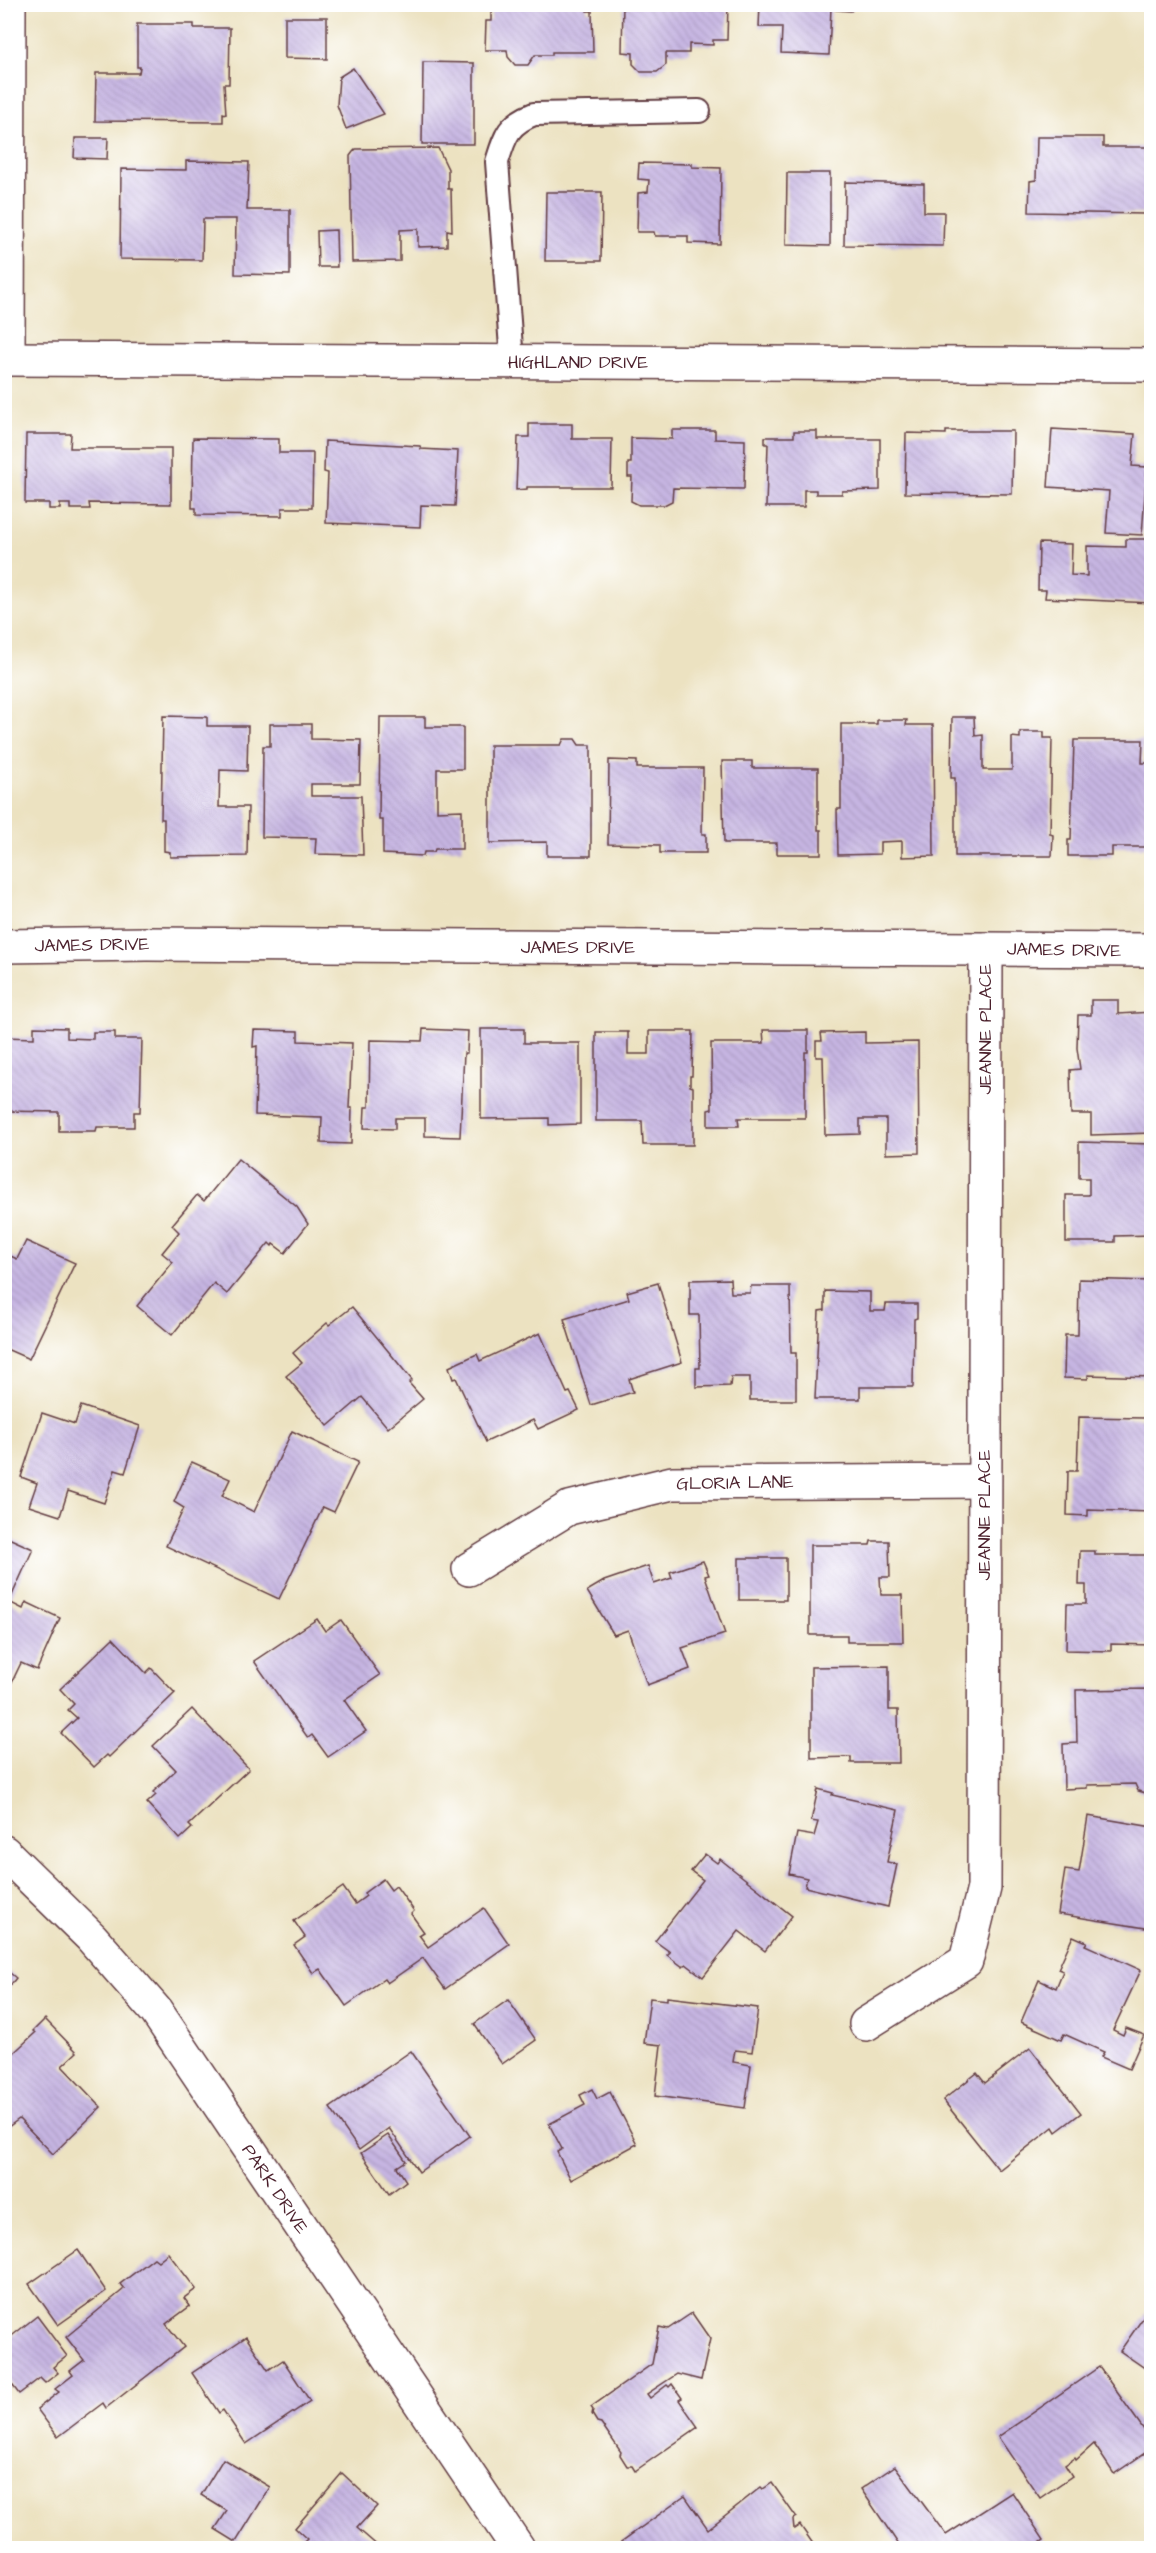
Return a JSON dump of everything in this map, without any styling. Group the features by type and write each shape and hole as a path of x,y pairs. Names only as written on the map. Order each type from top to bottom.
{"street":[{"path":"6,359 9,4"},
{"name":"HIGHLAND DRIVE","path":"6,359 1152,365"},
{"name":"JAMES DRIVE","path":"4,946 157,944 1152,950"},
{"name":"JEANNE PLACE","path":"866,2024 966,1960 984,1888 986,949"},
{"name":"GLORIA LANE","path":"469,1569 569,1508 672,1483 984,1481"},
{"name":"PARK DRIVE","path":"4,1852 91,1937 156,2011 518,2548"}],"lane":[{"path":"512,362 497,162 504,136 519,120 534,114 699,111"}],"building":[{"path":"491,4 587,4 587,11 592,11 593,52 552,52 552,55 535,55 528,65 515,65 508,57 507,50 485,50 486,21 491,21"},
{"path":"623,4 728,4 727,40 713,40 713,45 689,44 689,53 666,53 666,65 657,72 641,72 633,64 633,53 622,52"},
{"path":"760,4 858,4 851,11 836,10 831,7 829,55 781,53 782,27 759,27"},
{"path":"285,17 327,17 327,59 285,58"},
{"path":"137,24 194,24 194,28 230,28 229,84 224,84 226,114 223,113 223,122 95,121 96,73 139,73"},
{"path":"423,62 474,63 474,144 422,144"},
{"path":"353,68 384,114 346,129 337,105 339,77"},
{"path":"1037,137 1103,137 1103,147 1152,147 1152,236 1145,236 1145,214 1029,212 1030,181 1036,180"},
{"path":"75,138 108,138 107,159 74,158"},
{"path":"438,148 448,169 448,189 451,189 452,231 447,230 447,246 418,247 418,229 400,230 400,261 352,262 350,156 353,152 356,149"},
{"path":"186,161 249,162 247,210 290,210 290,275 235,274 236,219 203,219 202,260 120,259 121,169 186,170"},
{"path":"639,163 692,164 692,167 721,168 720,244 688,243 688,236 655,236 654,232 637,232 638,193 648,192 649,180 638,179"},
{"path":"787,173 830,173 830,246 786,245"},
{"path":"845,182 924,184 924,212 944,212 943,246 844,245"},
{"path":"546,192 602,192 601,261 545,261"},
{"path":"336,230 337,267 318,267 317,231"},
{"path":"529,424 572,424 572,439 612,439 611,487 527,487 527,489 516,490 518,437 529,437"},
{"path":"1052,429 1135,434 1132,466 1147,467 1142,535 1106,533 1109,491 1048,487"},
{"path":"672,430 715,430 715,439 745,440 744,489 673,488 672,501 664,505 639,505 631,501 632,477 628,477 628,463 631,463 631,438 672,439"},
{"path":"794,431 817,431 817,439 880,439 880,490 816,494 816,490 804,490 804,507 766,507 768,444 765,444 765,437 794,437"},
{"path":"946,431 1013,431 1012,494 905,493 906,433 946,434"},
{"path":"26,434 71,434 70,448 171,448 171,504 89,503 90,509 70,509 70,504 60,504 60,509 49,509 49,503 25,503"},
{"path":"193,438 279,439 279,453 313,453 312,508 282,508 282,516 196,515 196,508 192,508"},
{"path":"325,441 420,446 421,449 458,451 455,506 421,505 420,527 326,523 328,473 324,472"},
{"path":"1126,539 1152,539 1151,603 1045,598 1046,590 1038,590 1039,543 1072,544 1071,575 1087,576 1087,546 1126,547"},
{"path":"163,716 207,717 207,726 248,726 247,771 220,770 219,807 248,807 247,856 170,857 170,852 164,851 164,819 161,819"},
{"path":"380,717 425,717 425,727 463,727 463,769 437,769 437,811 462,810 462,849 435,849 434,852 424,852 423,856 383,854 383,820 379,820"},
{"path":"952,717 974,717 975,736 983,735 983,770 1012,770 1012,737 1020,738 1020,732 1044,732 1044,738 1052,738 1050,834 1053,835 1052,856 955,856 955,778 951,778"},
{"path":"877,720 907,720 906,725 933,725 934,856 902,857 902,841 880,842 880,854 838,855 837,809 841,809 841,724 877,724"},
{"path":"270,724 311,724 311,739 361,740 360,784 311,784 311,796 361,796 363,855 315,854 316,838 262,837 263,746 270,746"},
{"path":"564,739 575,739 579,745 591,745 591,856 547,856 547,842 490,843 490,745 561,745"},
{"path":"1074,740 1143,740 1142,763 1152,763 1152,847 1112,847 1112,856 1068,856 1068,840 1071,840"},
{"path":"609,760 637,761 637,768 703,768 702,834 706,834 706,853 660,853 660,845 608,844"},
{"path":"722,761 752,761 752,768 818,768 818,830 821,830 821,854 777,854 777,843 724,843"},
{"path":"1091,1000 1118,1000 1118,1014 1152,1012 1152,1133 1091,1135 1091,1114 1071,1114 1070,1070 1080,1069 1077,1048 1078,1015 1091,1015"},
{"path":"34,1027 67,1028 67,1038 93,1039 93,1032 115,1032 115,1039 142,1039 140,1112 134,1112 134,1127 97,1127 96,1131 59,1131 59,1112 4,1111 4,1037 34,1038"},
{"path":"423,1029 468,1031 467,1053 464,1053 460,1137 425,1136 425,1118 395,1118 395,1129 364,1128 365,1107 369,1107 370,1040 422,1041"},
{"path":"481,1029 524,1029 524,1043 580,1043 580,1124 549,1125 549,1118 481,1119"},
{"path":"254,1030 298,1031 298,1041 352,1043 349,1108 352,1108 351,1144 321,1143 322,1117 255,1115 257,1046 253,1047"},
{"path":"763,1030 808,1030 808,1052 805,1052 805,1118 738,1118 739,1126 708,1126 708,1110 712,1109 711,1043 764,1043"},
{"path":"649,1031 693,1031 690,1086 693,1087 693,1145 643,1145 642,1121 596,1121 596,1032 628,1032 628,1054 649,1054"},
{"path":"865,1032 865,1043 918,1042 919,1153 886,1154 886,1119 860,1119 860,1134 825,1135 823,1057 816,1057 816,1041 822,1041 821,1033"},
{"path":"1079,1142 1152,1144 1152,1235 1115,1236 1115,1242 1066,1242 1066,1195 1089,1195 1089,1178 1079,1178"},
{"path":"238,1159 297,1207 308,1224 285,1253 269,1243 227,1294 214,1283 172,1335 137,1306 173,1262 162,1253 179,1232 172,1225 197,1195 204,1201"},
{"path":"26,1241 75,1263 29,1359 4,1348 4,1253 17,1259"},
{"path":"730,1279 731,1293 750,1293 751,1286 790,1286 791,1353 796,1353 796,1400 750,1400 750,1377 731,1377 730,1386 696,1387 696,1368 700,1368 699,1315 690,1315 690,1280"},
{"path":"1079,1279 1152,1281 1152,1377 1088,1375 1088,1379 1064,1378 1065,1335 1078,1335"},
{"path":"658,1283 682,1362 629,1379 633,1392 591,1405 564,1319 629,1299 627,1292"},
{"path":"825,1291 870,1292 870,1311 885,1311 886,1304 917,1304 917,1318 914,1319 913,1387 860,1387 860,1399 815,1399 819,1311 825,1310"},
{"path":"352,1307 412,1380 409,1383 423,1399 388,1428 362,1397 328,1426 286,1376 302,1363 293,1353 327,1323 329,1325"},
{"path":"540,1333 567,1393 570,1392 579,1410 538,1429 533,1420 486,1442 449,1367 477,1354 480,1361"},
{"path":"81,1406 140,1426 125,1473 115,1470 104,1503 68,1491 60,1516 29,1506 37,1483 21,1477 42,1413 75,1424"},
{"path":"1145,1415 1152,1415 1152,1512 1088,1510 1088,1516 1067,1515 1068,1471 1077,1471 1079,1417 1145,1418"},
{"path":"292,1431 358,1462 334,1512 323,1507 279,1599 166,1546 184,1508 174,1502 192,1462 230,1479 222,1496 254,1512"},
{"path":"4,1536 33,1549 9,1602 23,1609 26,1602 60,1618 37,1670 21,1663 9,1688 4,1686"},
{"path":"871,1541 889,1541 890,1577 880,1577 881,1595 902,1595 903,1642 847,1642 847,1635 810,1635 810,1545 870,1545"},
{"path":"1080,1551 1095,1551 1095,1555 1152,1555 1152,1645 1111,1644 1111,1651 1066,1650 1067,1604 1086,1604 1086,1585 1079,1585"},
{"path":"739,1558 786,1558 786,1600 739,1600"},
{"path":"703,1561 709,1575 705,1576 725,1634 682,1648 690,1669 647,1685 628,1630 614,1635 587,1591 604,1581 648,1566 654,1584 672,1578 670,1572"},
{"path":"317,1619 325,1631 341,1620 380,1675 344,1700 366,1731 328,1757 312,1735 308,1738 254,1661"},
{"path":"113,1638 146,1673 151,1668 175,1693 109,1757 107,1755 94,1767 61,1733 77,1718 68,1710 74,1704 60,1689"},
{"path":"889,1666 889,1710 898,1710 899,1763 851,1763 851,1757 811,1758 811,1667"},
{"path":"1152,1689 1152,1795 1138,1791 1135,1784 1087,1785 1087,1788 1064,1789 1063,1744 1077,1743 1076,1690"},
{"path":"192,1709 249,1769 189,1825 192,1828 180,1839 147,1803 156,1795 153,1792 176,1770 153,1746"},
{"path":"818,1789 833,1793 832,1795 898,1810 887,1862 897,1864 888,1907 805,1887 807,1878 789,1874 797,1833 814,1836 818,1822 811,1821"},
{"path":"1088,1816 1152,1827 1152,1929 1058,1914 1065,1870 1079,1872"},
{"path":"705,1854 717,1863 720,1859 792,1916 765,1951 739,1931 703,1977 686,1964 683,1967 667,1955 670,1952 655,1941 703,1880 691,1871"},
{"path":"383,1879 391,1890 396,1886 414,1911 411,1914 424,1932 419,1935 428,1947 484,1908 509,1944 445,1989 423,1958 387,1983 384,1979 346,2006 320,1969 313,1973 294,1945 305,1937 294,1921 343,1887 355,1904 366,1896 364,1893"},
{"path":"1073,1936 1087,1942 1085,1945 1141,1970 1113,2030 1123,2035 1126,2028 1144,2035 1129,2069 1101,2057 1104,2052 1064,2034 1061,2040 1021,2022 1039,1980 1056,1988 1063,1971 1058,1969"},
{"path":"4,1968 16,1978 8,1988 4,1986"},
{"path":"667,1997 758,2008 752,2052 735,2050 733,2062 751,2065 745,2108 655,2096 661,2045 644,2043 650,1998 667,2000"},
{"path":"508,2000 536,2040 502,2064 474,2024"},
{"path":"45,2019 77,2052 62,2066 101,2107 53,2154 19,2119 4,2130 4,2062 35,2033 33,2031"},
{"path":"1030,2048 1081,2113 1056,2132 1053,2127 999,2170 943,2100 977,2073 985,2083"},
{"path":"411,2051 470,2136 419,2172 389,2128 359,2150 330,2108"},
{"path":"592,2089 597,2099 610,2092 637,2144 571,2180 557,2152 562,2149 549,2124 585,2105 580,2095"},
{"path":"388,2135 406,2161 397,2167 406,2181 389,2194 361,2153"},
{"path":"78,2250 106,2291 58,2325 29,2284"},
{"path":"168,2253 196,2289 184,2298 190,2306 166,2324 184,2347 106,2408 103,2403 58,2437 37,2409 59,2392 55,2389 73,2375 70,2371 84,2360 66,2337 124,2289 120,2284 154,2258 158,2261"},
{"path":"1152,2305 1152,2373 1120,2351"},
{"path":"692,2313 710,2339 701,2380 677,2374 647,2394 650,2398 667,2385 669,2387 672,2384 682,2398 679,2400 698,2427 635,2471 632,2466 627,2466 620,2455 621,2452 592,2414 591,2407 652,2364 659,2327 668,2329"},
{"path":"37,2316 67,2356 53,2367 58,2373 45,2383 40,2378 19,2394 4,2374 4,2342"},
{"path":"246,2337 268,2370 283,2360 310,2401 246,2444 223,2410 219,2413 192,2373"},
{"path":"1099,2367 1152,2441 1152,2448 1114,2474 1094,2444 1076,2460 1075,2458 1065,2465 1072,2476 1040,2498 998,2437"},
{"path":"223,2459 270,2487 236,2542 215,2529 227,2511 201,2495"},
{"path":"895,2466 946,2535 1012,2492 1044,2540 1032,2548 901,2548 861,2489"},
{"path":"342,2473 377,2506 357,2528 380,2548 298,2548 307,2539 295,2528"},
{"path":"772,2483 796,2517 793,2519 794,2529 800,2525 816,2548 626,2548 621,2542 685,2496 708,2529 761,2487 763,2489"}]}
